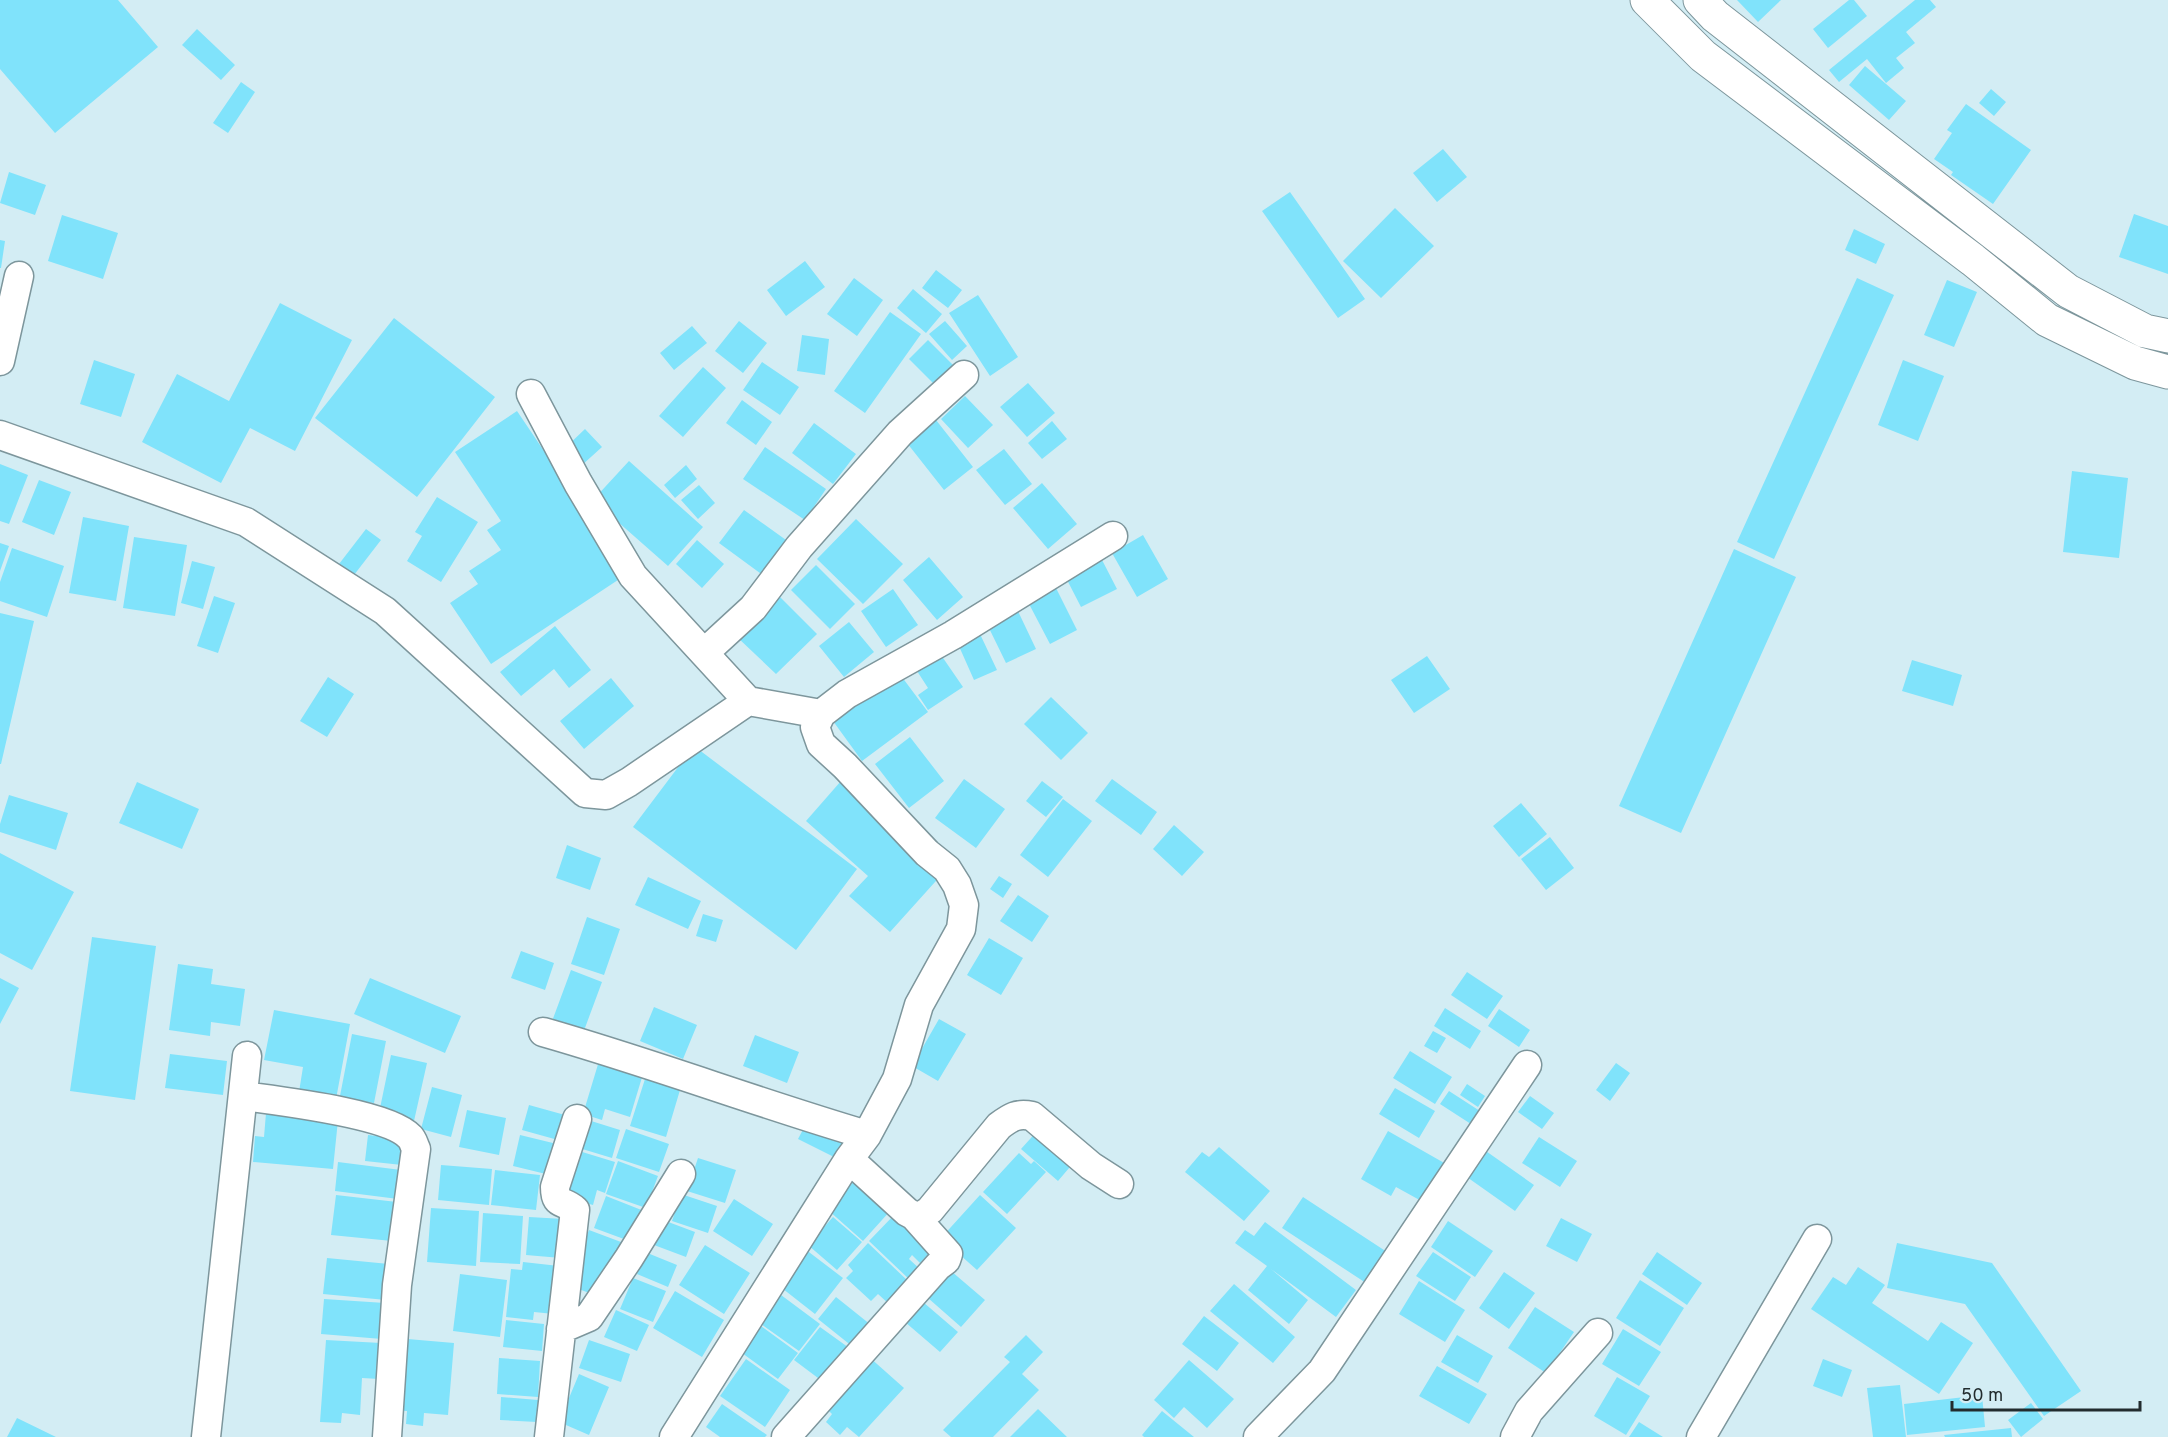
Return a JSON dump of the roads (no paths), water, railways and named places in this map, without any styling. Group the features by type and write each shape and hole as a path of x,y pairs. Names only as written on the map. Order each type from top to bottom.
{"highway":[{"path":"1647,0 1703,56 1973,260 2047,320 2135,363 2168,372"},
{"path":"1700,0 1715,16 2068,291 2145,331 2168,336"},
{"path":"1973,260 1993,232"}],"street":[{"path":"0,361 19,276"},
{"path":"704,653 753,608 799,547 900,433 964,375"},
{"path":"531,394 578,483 633,576 748,701 821,714"},
{"path":"0,435 246,522 385,610 585,793 606,795 629,782 748,701"},
{"path":"674,1437 849,1159 867,1135 897,1079 920,1005 962,929 964,905 957,885 946,869 927,853 845,766 821,744 815,727 821,714 847,694 953,635 1113,536"},
{"path":"543,1032 621,1054 793,1113 867,1135"},
{"path":"206,1437 247,1056"},
{"path":"1258,1437 1322,1371 1527,1065"},
{"path":"243,1096 353,1114 400,1130 411,1138 416,1149 397,1285 387,1437"},
{"path":"915,1217 923,1216 930,1210 999,1126 1021,1114 1032,1116 1091,1166 1119,1184"},
{"path":"549,1437 575,1210 558,1201 555,1197 555,1187 577,1119"},
{"path":"786,1437 938,1266 946,1260 948,1254 915,1217 849,1159"},
{"path":"561,1329 589,1317 681,1174"},
{"path":"1701,1437 1817,1239"},
{"path":"1515,1437 1529,1411 1598,1333"}]}
